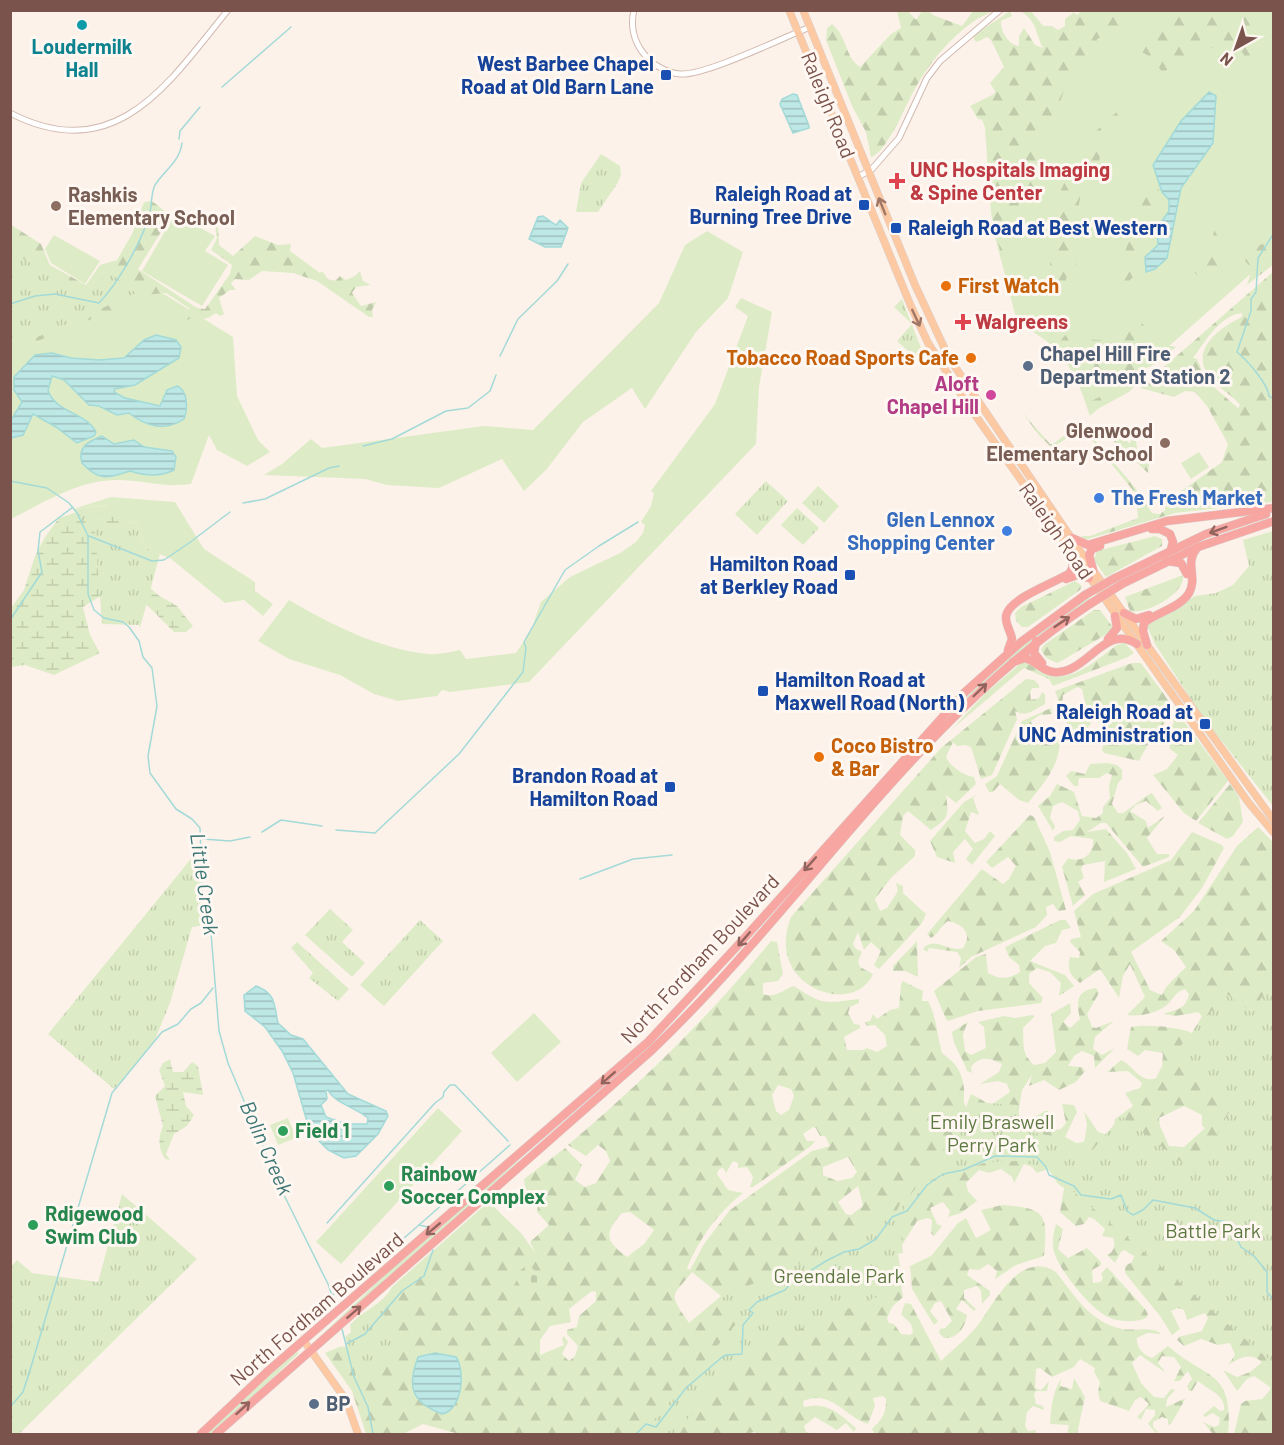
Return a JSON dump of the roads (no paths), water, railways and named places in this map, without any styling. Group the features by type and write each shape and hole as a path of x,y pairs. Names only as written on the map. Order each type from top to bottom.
{"highway":[{"path":"1072,538 1088,545 1167,521 1274,510"},
{"path":"1103,590 1171,549 1274,510"},
{"path":"1119,581 1198,547 1274,521"},
{"path":"1094,570 1090,558 1092,549 1153,528 1170,534 1173,542 1171,549"},
{"path":"1147,645 1143,630 1144,623 1182,601 1189,592 1192,584 1190,560 1198,547"},
{"path":"999,660 1012,642 1006,620 1010,607 1070,573 1073,566 1071,552"},
{"path":"1036,641 1034,653 1040,662 1050,667 1066,666 1114,634 1118,628 1120,614 1143,618 1182,596 1189,582 1186,568 1180,562 1166,561"},
{"path":"1033,632 1019,635 1011,628 1009,616 1016,606 1071,576 1089,578"},
{"name":"North Fordham Boulevard","path":"201,1434 304,1341 648,1042 703,985 952,705 999,660 1033,632 1086,595 1103,590"},
{"name":"North Fordham Boulevard","path":"216,1434 622,1077 696,1005 957,712 1009,663 1036,641 1090,604 1103,590"},
{"path":"1009,663 1025,658 1044,670 1058,673 1076,666 1116,638 1127,638 1137,644"},
{"path":"856,826 856,820 881,792 880,786"},
{"path":"771,921 771,917 788,895 790,886"},
{"path":"696,1005 695,999 703,985"}],"main road":[{"name":"Raleigh Road","path":"789,10 916,320 944,369 1089,578 1147,645 1274,821"},
{"name":"Raleigh Road","path":"803,10 915,285 935,332 957,372 1094,570 1137,644 1248,802 1274,833"},
{"path":"893,264 899,266 908,282 915,285"},
{"path":"1065,544 1072,545 1094,570"},
{"path":"304,1341 346,1400 358,1434"}],"street":[{"path":"10,113 41,125 68,129 88,128 124,117 141,108 163,90 228,10"},
{"path":"633,10 633,29 642,52 661,68 681,74 705,70 810,27"},
{"path":"858,177 868,172 899,138 927,78 940,61 1000,10"}],"water":[{"path":"1209,92 1216,96 1213,143 1181,188 1167,258 1155,269 1146,272 1145,257 1158,245 1157,228 1169,211 1169,200 1162,192 1153,165 1181,121"},
{"path":"793,94 797,95 809,128 793,133 780,104 782,99"},
{"path":"543,216 556,225 560,220 568,228 561,247 545,247 529,239 538,217"},
{"path":"156,335 176,340 181,347 179,358 135,385 115,389 114,392 125,398 160,406 167,390 177,386 183,391 186,400 184,419 170,425 155,426 129,413 117,415 99,406 89,405 64,380 52,376 48,390 52,398 91,425 96,432 94,436 77,443 56,427 33,414 23,435 11,438 11,420 22,402 14,390 14,377 35,355 52,353 71,358 99,360 124,358 144,340"},
{"path":"102,436 114,444 134,440 144,447 172,451 176,457 174,470 152,475 130,471 110,477 99,476 82,463 81,453 85,445"},
{"path":"256,986 267,992 275,1005 278,1023 291,1035 303,1039 348,1094 386,1111 388,1116 378,1134 356,1156 344,1158 328,1150 310,1132 293,1073 282,1051 265,1027 245,1011 244,995","holes":["328,1090 331,1095 368,1118 367,1124 346,1124 326,1117 321,1105 327,1099 326,1091"]},
{"path":"435,1353 456,1357 461,1372 458,1398 449,1411 442,1414 418,1399 413,1385 418,1357"}],"waterway":[{"path":"222,87 291,27"},
{"path":"179,139 180,131 200,107"},
{"path":"10,304 35,296 55,294 99,303 114,284 136,248 147,223 155,185 175,160 182,143"},
{"path":"1274,233 1258,258 1256,292 1251,299 1251,311 1237,352 1256,372 1269,396 1274,399"},
{"path":"500,356 518,319 557,281 568,264"},
{"path":"363,446 392,439 446,411 468,408 490,391 496,375"},
{"path":"243,503 265,499 329,468 339,466"},
{"name":"Little Creek","path":"10,481 47,488 69,503 77,513 88,536 88,594 94,610 104,618 123,622 129,627 139,641 143,657 152,668 157,706 148,756 150,773 176,809 192,819 200,828 203,914 211,933 219,1031 228,1063 282,1191 328,1284 335,1304"},
{"path":"10,620 42,572 38,551 40,532 73,507"},
{"path":"193,540 230,512"},
{"path":"336,830 375,833 459,754 523,672 526,648 524,642 565,570 638,522"},
{"path":"89,536 152,561 164,560 192,541"},
{"path":"262,832 281,820 322,826"},
{"path":"203,839 230,841 250,837"},
{"path":"580,879 633,859 672,855"},
{"path":"10,1407 23,1392 112,1093 162,1032 178,1024 191,1009 201,1003 213,988"},
{"path":"327,1223 435,1103 443,1097 450,1085 455,1085 508,1141"},
{"path":"419,1225 510,1145"},
{"path":"636,1434 646,1424 656,1427 686,1388 721,1358 726,1355 742,1354 743,1325 753,1313 749,1310 757,1302 785,1290 792,1282 826,1261 844,1252 859,1249 876,1239 892,1217 907,1211 927,1185 943,1174 963,1170 995,1156 1037,1157 1046,1167 1049,1175 1074,1186 1081,1195 1111,1199 1121,1195 1127,1211 1133,1215 1143,1210 1153,1200 1195,1208 1214,1220 1229,1222 1241,1247 1254,1256 1267,1272 1267,1292 1274,1300"},
{"path":"332,1295 348,1287 419,1225 428,1227"},
{"path":"346,1344 365,1334 402,1291 424,1276 433,1250"},
{"name":"Bolin Creek","path":"342,1329 354,1377 368,1407 373,1434"}],"place":[{"name":"Loudermilk Hall","path":"82,25"},
{"name":"West Barbee Chapel Road at Old Barn Lane","path":"666,75"},
{"name":"UNC Hospitals Imaging & Spine Center","path":"897,181"},
{"name":"Raleigh Road at Burning Tree Drive","path":"864,205"},
{"name":"Rashkis Elementary School","path":"56,206"},
{"name":"Raleigh Road at Best Western","path":"896,228"},
{"name":"First Watch","path":"946,286"},
{"name":"Walgreens","path":"963,322"},
{"name":"Tobacco Road Sports Cafe","path":"971,358"},
{"name":"Chapel Hill Fire Department Station 2","path":"1028,366"},
{"name":"Aloft Chapel Hill","path":"991,395"},
{"name":"Glenwood Elementary School","path":"1165,443"},
{"name":"The Fresh Market","path":"1099,498"},
{"name":"Glen Lennox Shopping Center","path":"1007,531"},
{"name":"Hamilton Road at Berkley Road","path":"850,575"},
{"name":"Hamilton Road at Maxwell Road (North)","path":"763,691"},
{"name":"Raleigh Road at UNC Administration","path":"1205,724"},
{"name":"Coco Bistro & Bar","path":"819,757"},
{"name":"Brandon Road at Hamilton Road","path":"670,787"},
{"name":"Field 1","path":"283,1131"},
{"name":"Rainbow Soccer Complex","path":"389,1186"},
{"name":"Rdigewood Swim Club","path":"33,1225"},
{"name":"BP","path":"314,1404"}],"park label":[{"name":"Emily Braswell Perry Park","path":"992,1134"},
{"name":"Battle Park","path":"1213,1231"},
{"name":"Greendale Park","path":"839,1276"}]}
